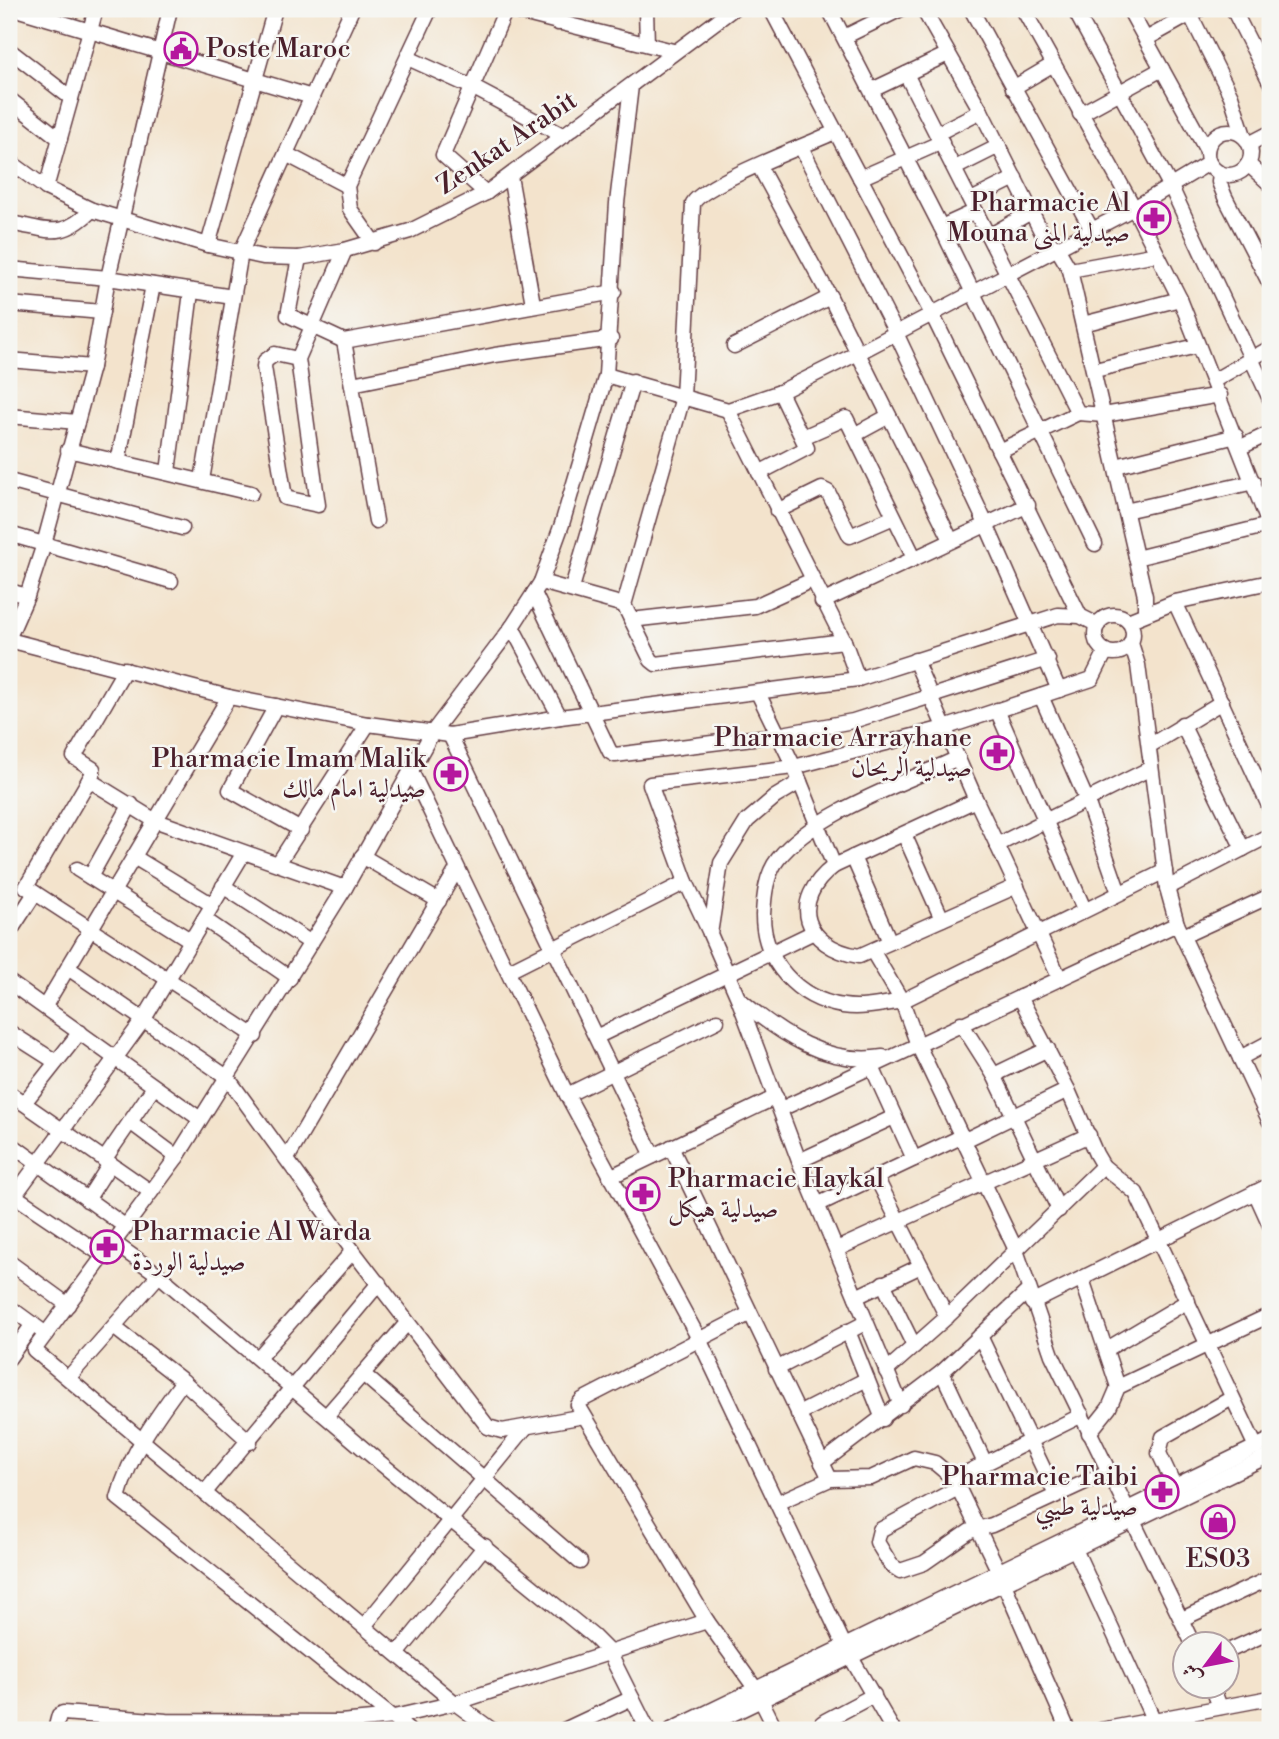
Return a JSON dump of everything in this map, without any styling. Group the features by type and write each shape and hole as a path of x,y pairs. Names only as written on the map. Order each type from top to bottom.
{"street":[{"path":"16,9 59,15 89,31 312,97"},
{"path":"46,188 96,9"},
{"path":"170,9 158,51 124,221 108,278 92,367 44,544 9,639 229,697 368,724 450,734 560,717 594,715 858,679 1058,615 1080,616 1098,625"},
{"path":"208,244 257,80 275,9"},
{"path":"374,243 351,209 347,186 430,9"},
{"path":"486,193 443,155 506,9 561,16 673,51"},
{"path":"646,9 647,44"},
{"name":"Zenkat Arabit","path":"9,161 46,188 92,210 208,244 263,257 299,258 345,250 410,231 486,193 631,86 673,51 733,9"},
{"path":"771,9 932,314 1028,505 1080,616"},
{"path":"830,9 941,227 1095,544"},
{"path":"844,37 901,9"},
{"path":"923,9 981,111 1048,243 1057,250 1070,270 1147,604 1145,613"},
{"path":"971,9 1092,230"},
{"path":"1023,9 1180,299 1270,526 1136,558"},
{"path":"1074,9 1171,187 1270,398"},
{"path":"1129,9 1212,162 1225,197 1270,284"},
{"path":"1233,9 1270,82"},
{"path":"202,480 241,252 349,10"},
{"path":"1146,40 1195,11 1231,96 1251,154 1248,164 1232,174 1212,162"},
{"path":"9,50 71,98"},
{"path":"872,90 948,54"},
{"path":"408,58 472,87 564,135"},
{"path":"1013,88 1052,65"},
{"path":"1080,114 1162,69"},
{"path":"906,74 1078,413"},
{"path":"492,1730 455,1703 206,1491 34,1350 177,1157 345,888 432,733 512,627 537,588 562,524 606,375 611,339 617,203 631,86"},
{"path":"9,99 60,139"},
{"path":"860,178 906,158 981,111"},
{"path":"606,375 728,410 780,392 974,294 1171,187 1212,162 1217,134 1226,131 1246,140 1270,133"},
{"path":"835,132 759,166 701,195 693,203 683,397 624,605 656,664 844,641"},
{"path":"955,168 999,146"},
{"path":"801,147 896,333 1048,659 1059,690"},
{"path":"286,154 347,186"},
{"path":"1248,164 1270,184"},
{"path":"759,166 830,297 951,540"},
{"path":"510,176 533,304"},
{"path":"941,227 1015,178"},
{"path":"9,223 60,231 73,228 92,210"},
{"path":"989,236 1031,212"},
{"path":"298,359 275,354 265,361 264,367 285,498 318,505 298,359 345,250"},
{"path":"1070,270 1157,254"},
{"path":"299,258 287,311 291,317 344,341 533,304 614,292"},
{"path":"9,269 108,278 233,297"},
{"path":"118,462 153,285"},
{"path":"168,472 191,292"},
{"path":"734,346 830,297"},
{"path":"1083,324 1180,299"},
{"path":"9,304 102,312"},
{"path":"352,384 495,355 611,339"},
{"path":"344,341 376,521"},
{"path":"1094,370 1197,346"},
{"path":"1213,381 1270,348"},
{"path":"9,360 92,367"},
{"path":"572,588 633,381"},
{"path":"759,472 806,450 803,437 780,392"},
{"path":"999,451 1078,413 1104,415 1220,395"},
{"path":"728,410 822,603 844,641 858,679"},
{"path":"9,416 77,422"},
{"path":"854,435 889,416"},
{"path":"803,437 843,418 914,557"},
{"path":"1116,466 1270,433"},
{"path":"68,450 251,493"},
{"path":"1125,511 1254,482"},
{"path":"9,483 182,528"},
{"path":"777,511 822,489 828,492 849,536 894,517"},
{"path":"822,603 1028,505"},
{"path":"9,534 171,580"},
{"path":"631,620 755,607 812,580"},
{"path":"1128,621 1175,602 1270,582"},
{"path":"537,588 572,588 624,605"},
{"path":"537,588 610,752 615,755 777,735 853,721 1048,659"},
{"path":"9,591 27,596"},
{"path":"1175,602 1270,808"},
{"path":"1106,651 1096,637 1098,625 1112,615 1128,621 1133,632 1131,643 1138,665 1167,888 1180,930 1270,1122"},
{"path":"512,627 560,717"},
{"path":"1106,651 1123,651 1131,643"},
{"path":"901,1405 799,1161 738,998 686,882 650,784 794,767 944,728 1095,676 1106,651"},
{"path":"915,660 976,800 1060,979"},
{"path":"125,669 75,756 93,769 89,780 26,882 26,887 255,1036"},
{"path":"758,692 794,767 834,866"},
{"path":"1041,696 1087,801 1119,892"},
{"path":"45,1006 229,697"},
{"path":"1149,746 1222,702"},
{"path":"276,706 230,790 301,830"},
{"path":"997,710 1084,909"},
{"path":"279,862 368,724"},
{"path":"1182,724 1243,849"},
{"path":"450,734 598,1036 653,1156"},
{"path":"958,758 817,824 788,847 769,874 763,924 769,952 794,983 825,1002 862,1007 901,1001 1165,871"},
{"path":"997,845 1151,768"},
{"path":"410,769 568,1096 699,1339 779,1502 848,1652 893,1730"},
{"path":"89,780 154,820 243,854 279,862 345,888"},
{"path":"710,934 721,863 747,821 775,797 800,782"},
{"path":"976,800 834,866 820,876 809,892 807,912 814,932 825,946 840,953 859,956 1017,886"},
{"path":"131,804 83,873 190,940"},
{"path":"904,834 942,919"},
{"path":"1167,888 1270,835"},
{"path":"104,1256 10,1197 144,1019 243,854"},
{"path":"362,856 439,901"},
{"path":"134,857 211,904"},
{"path":"853,857 890,942"},
{"path":"288,1157 457,869"},
{"path":"509,971 686,882"},
{"path":"223,886 311,943"},
{"path":"9,933 35,893"},
{"path":"610,1177 671,1147 872,1067 961,1023 1060,979 1270,896"},
{"path":"204,919 290,978"},
{"path":"598,1036 814,932"},
{"path":"873,952 901,1001 918,1045 1016,1250 1052,1355 1107,1472 1187,1630"},
{"path":"68,968 227,1077 288,1157 353,1251 488,1427 502,1431 584,1416"},
{"path":"9,982 200,1119"},
{"path":"1020,997 1048,1049 1103,1166 1136,1193 1232,1398 1266,1456"},
{"path":"738,998 776,1030 800,1044 834,1055 866,1060 896,1055"},
{"path":"568,1096 717,1021"},
{"path":"961,1023 994,1074 1059,1210"},
{"path":"9,1032 56,1062"},
{"path":"24,1103 80,1032"},
{"path":"1240,1058 1270,1042"},
{"path":"994,1074 1048,1049"},
{"path":"872,1067 914,1159"},
{"path":"87,1200 130,1122 154,1087"},
{"path":"819,1204 1068,1090"},
{"path":"9,1093 152,1192"},
{"path":"799,1161 894,1117"},
{"path":"130,1122 177,1157"},
{"path":"837,1249 1089,1135"},
{"path":"9,1143 126,1227"},
{"path":"671,1147 830,1479"},
{"path":"886,1371 947,1317 1103,1166"},
{"path":"876,1177 947,1317"},
{"path":"822,1462 901,1405 942,1372 980,1336 1030,1297 1082,1279 1270,1185"},
{"path":"1255,1192 1270,1225"},
{"path":"114,1243 159,1275 294,1386 609,1652 648,1730"},
{"path":"258,1358 353,1251"},
{"path":"9,1262 68,1305"},
{"path":"856,1297 921,1266"},
{"path":"69,1377 159,1275"},
{"path":"1082,1279 1108,1349 1118,1387 1109,1408 1089,1433"},
{"path":"206,1491 250,1442 379,1283"},
{"path":"883,1283 914,1346"},
{"path":"1108,1349 1188,1301"},
{"path":"9,1307 47,1334"},
{"path":"749,1314 579,1402 584,1416 707,1620 758,1694 776,1730"},
{"path":"1118,1387 1270,1315"},
{"path":"776,1368 865,1322"},
{"path":"327,1415 407,1323"},
{"path":"11,1350 33,1324"},
{"path":"115,1328 183,1381 250,1442"},
{"path":"848,1331 883,1419"},
{"path":"980,1336 1056,1495"},
{"path":"942,1372 985,1463"},
{"path":"363,1374 580,1562"},
{"path":"798,1414 867,1379"},
{"path":"183,1381 141,1438 126,1471 118,1499 408,1730"},
{"path":"1174,1485 1159,1453 1163,1437 1232,1398"},
{"path":"1082,1415 985,1463 880,1530 877,1542 882,1553 900,1571 909,1569 979,1528 1107,1472"},
{"path":"365,1625 526,1427"},
{"path":"1266,1456 1270,1440"},
{"path":"1001,1578 1075,1549 1174,1485 1266,1456"},
{"path":"671,1730 758,1694 1130,1515 1266,1456"},
{"path":"779,1502 830,1479 871,1478 914,1458 935,1462 956,1483 979,1528 1068,1730"},
{"path":"398,1653 485,1546"},
{"path":"1075,1549 1154,1721"},
{"path":"1182,1619 1270,1578"},
{"path":"55,1730 59,1715 63,1713 122,1724 168,1725 299,1726 394,1717 455,1703 707,1620"},
{"path":"1240,1646 1270,1632"},
{"path":"699,1730 758,1694"},
{"path":"824,1730 822,1723 874,1695"},
{"path":"1101,1730 1270,1698"},
{"path":"565,1730 632,1699"},
{"path":"1217,1700 1220,1707"}],"place":[{"name":"Poste Maroc","path":"181,49"},
{"name":"Pharmacie Al Mouna صيدلية المنى","path":"1154,218"},
{"name":"Pharmacie Arrayhane صيدلية الريحان","path":"997,753"},
{"name":"Pharmacie Imam Malik صيدلية امام مالك","path":"451,774"},
{"name":"Pharmacie Haykal صيدلية هيكل","path":"643,1194"},
{"name":"Pharmacie Al Warda صيدلية الوردة","path":"107,1247"},
{"name":"Pharmacie Taibi صيدلية طيبي","path":"1162,1492"},
{"name":"ES03","path":"1218,1522"}]}
